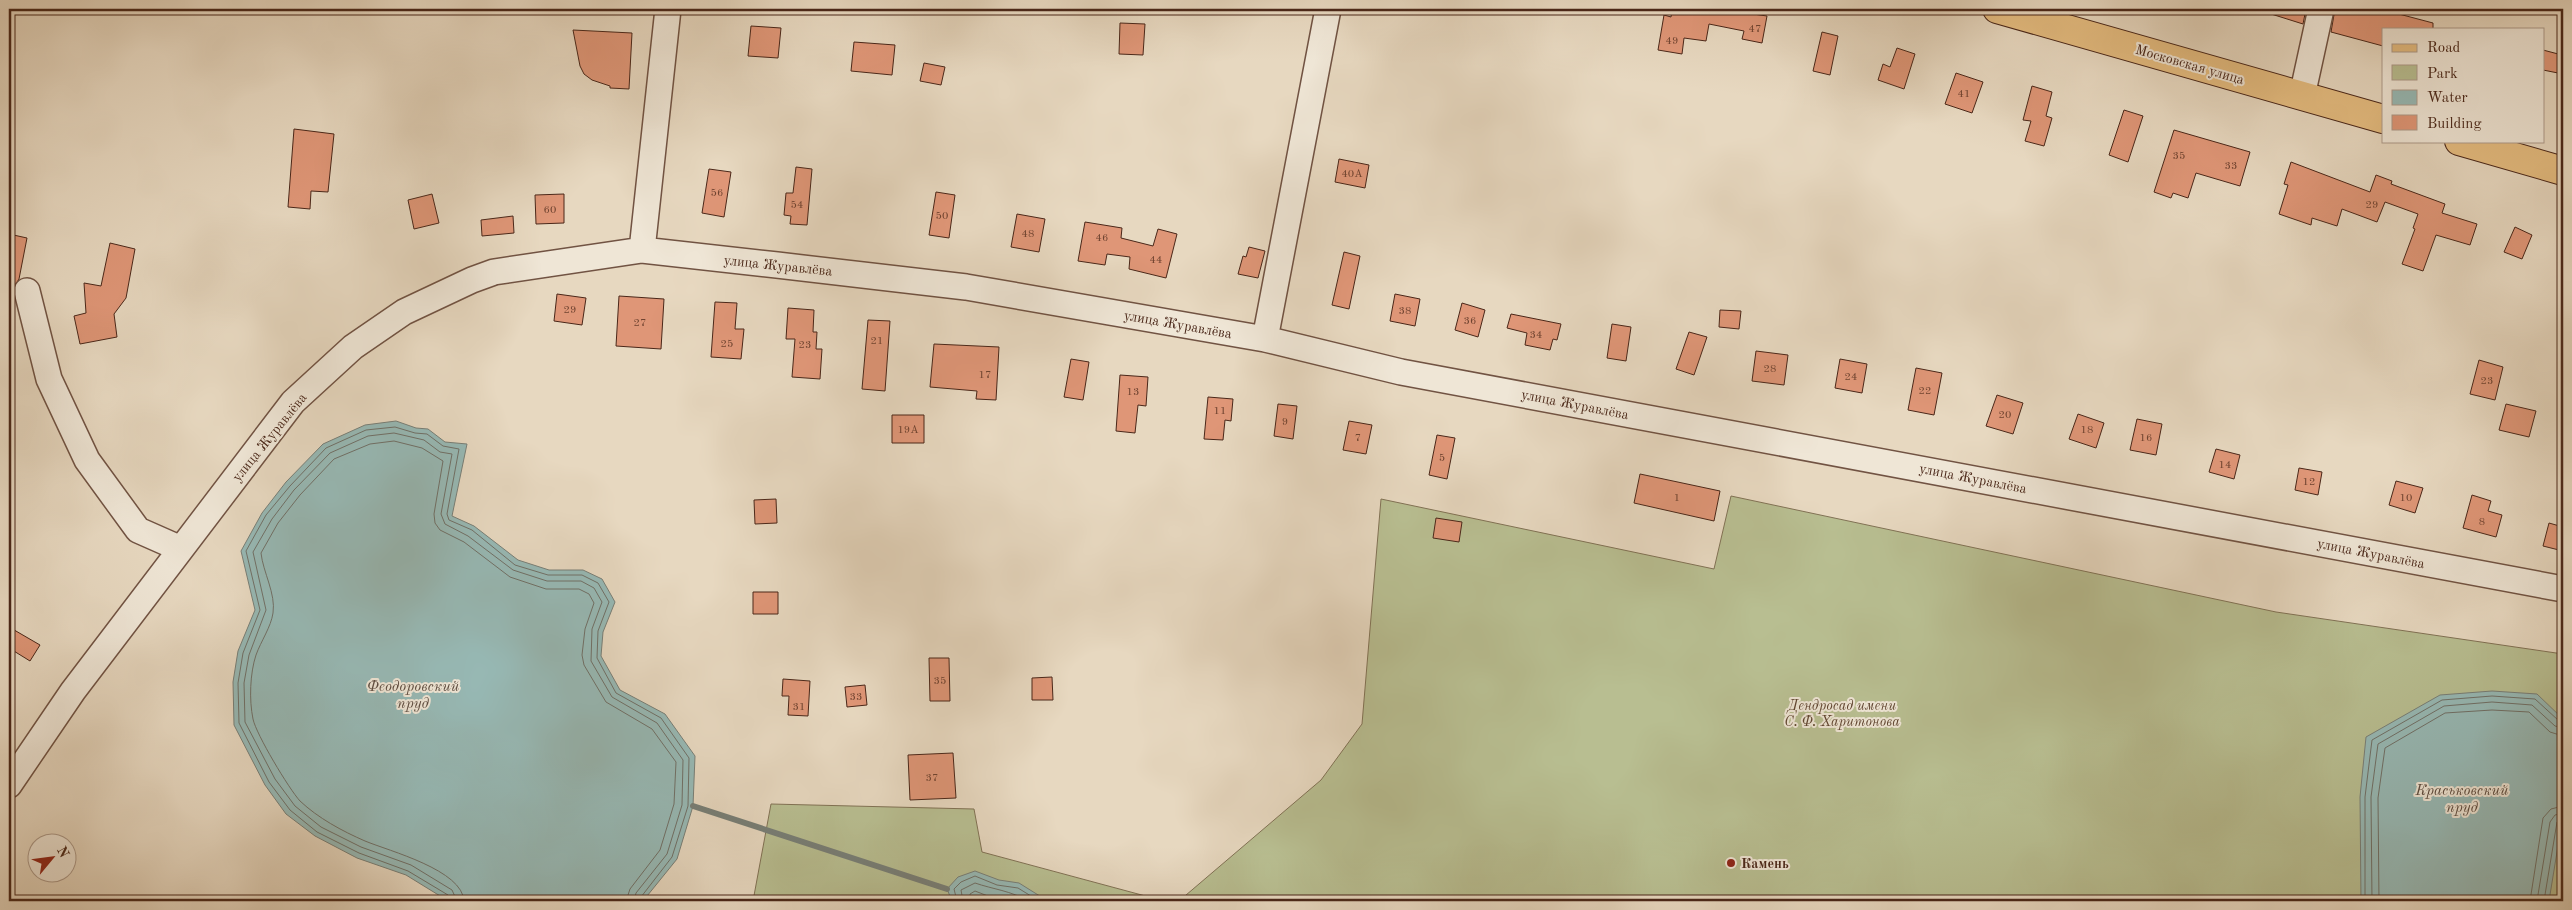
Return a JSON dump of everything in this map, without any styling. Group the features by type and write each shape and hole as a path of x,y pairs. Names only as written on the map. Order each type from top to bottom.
{"main road":[{"name":"Московская улица","path":"1997,9 2382,119"},
{"path":"2462,142 2563,171"}],"street":[{"path":"642,250 668,9"},
{"path":"1265,339 1328,9"},
{"path":"2302,96 2321,9"},
{"name":"улица Журавлёва","path":"9,785 73,690 294,402 354,348 404,312 472,280 494,272 642,250 966,287 1265,339 1410,374 2563,589"},
{"path":"27,291 50,379 87,460 138,530 181,548"}],"green space":[{"name":"Дендросад имени С. Ф. Харитонова","path":"1731,496 2276,612 2563,654 2563,901 1179,901 1321,780 1362,724 1381,499 1714,569"},
{"path":"771,804 974,809 982,852 1164,901 753,901"}],"water":[{"name":"Феодоровский пруд","path":"396,421 416,428 428,429 445,442 467,444 452,516 474,526 518,560 549,570 583,570 602,579 615,602 603,632 601,656 620,690 665,714 695,756 693,806 677,859 643,901 454,901 445,899 406,875 357,858 315,836 286,814 265,785 234,725 233,682 238,651 255,610 241,551 262,513 286,482 323,444 365,425"},
{"name":"Краськовский пруд","path":"2492,691 2537,694 2563,719 2563,815 2549,901 2361,901 2360,797 2366,737 2440,695"},
{"path":"975,871 999,880 1019,883 1043,898 1058,901 952,901 947,889 958,877"}],"building":[{"path":"1672,9 1718,9 1767,16 1762,43 1742,39 1744,31 1709,24 1706,41 1684,38 1682,54 1658,50 1664,15 1671,17"},
{"path":"2269,9 2306,9 2303,24 2268,13"},
{"path":"2335,9 2380,9 2433,23 2433,28 2382,28 2382,46 2331,32"},
{"path":"1120,23 1145,24 1143,55 1119,54"},
{"path":"751,26 781,28 778,58 748,56"},
{"path":"573,30 632,33 629,89 610,88 610,86 592,80 584,74 580,66"},
{"path":"1822,32 1838,36 1830,75 1813,71"},
{"path":"854,42 895,45 892,75 851,71"},
{"path":"1897,48 1915,54 1904,89 1878,80 1883,64 1890,67"},
{"path":"2544,50 2562,55 2558,73 2544,70"},
{"path":"924,63 945,67 941,85 920,81"},
{"path":"1956,73 1983,82 1972,113 1945,104"},
{"path":"2032,86 2052,92 2046,116 2052,118 2044,146 2025,141 2031,121 2023,120"},
{"path":"2124,110 2143,116 2128,162 2109,155"},
{"path":"294,129 334,134 328,192 311,191 310,209 288,207"},
{"path":"2174,130 2250,152 2240,186 2196,173 2188,198 2173,193 2171,198 2154,192"},
{"path":"1339,159 1369,165 1365,188 1335,182"},
{"path":"2291,162 2370,192 2376,175 2392,181 2391,184 2445,204 2442,213 2477,224 2470,245 2436,235 2423,271 2402,264 2415,229 2413,228 2418,214 2385,202 2377,222 2342,209 2337,226 2312,218 2311,225 2279,214 2288,185 2284,184"},
{"path":"796,167 812,169 807,225 790,224 791,216 784,215 786,193 793,193"},
{"path":"709,169 731,172 724,217 702,213"},
{"path":"936,192 955,195 949,238 929,235"},
{"path":"432,194 439,223 414,229 408,200"},
{"path":"564,194 564,223 536,224 535,195"},
{"path":"1017,214 1045,219 1039,252 1011,247"},
{"path":"513,216 514,233 482,236 481,220"},
{"path":"1085,222 1122,228 1121,238 1153,246 1158,229 1177,234 1166,278 1129,269 1130,257 1107,254 1105,265 1078,261"},
{"path":"2515,227 2532,235 2522,259 2504,252"},
{"path":"9,234 27,238 19,279 13,289 9,288"},
{"path":"110,243 135,249 126,298 114,314 117,337 80,344 74,316 86,313 84,283 101,286"},
{"path":"1249,247 1265,251 1258,278 1238,274 1243,256 1246,257"},
{"path":"1344,252 1360,256 1349,309 1332,305"},
{"path":"557,294 586,298 582,325 554,321"},
{"path":"1395,294 1420,299 1415,326 1390,321"},
{"path":"619,296 664,299 661,349 616,346"},
{"path":"715,302 737,303 735,329 744,329 741,359 711,357"},
{"path":"1462,303 1485,310 1478,337 1455,330"},
{"path":"788,308 814,310 813,332 817,332 816,349 822,349 820,379 792,377 795,339 786,339"},
{"path":"1720,310 1741,311 1739,329 1719,327"},
{"path":"1511,314 1561,324 1557,340 1553,339 1550,350 1525,345 1527,333 1507,328"},
{"path":"868,320 890,321 885,391 862,389"},
{"path":"1612,324 1631,327 1626,361 1607,358"},
{"path":"1689,332 1707,337 1694,375 1676,369"},
{"path":"934,344 999,347 996,400 976,399 977,391 930,387"},
{"path":"1756,351 1788,355 1784,385 1752,381"},
{"path":"1071,359 1089,362 1083,400 1064,397"},
{"path":"1840,359 1867,364 1862,393 1835,388"},
{"path":"2479,360 2503,367 2495,400 2470,394"},
{"path":"1916,368 1942,373 1934,415 1908,410"},
{"path":"1120,375 1148,377 1146,406 1138,405 1135,433 1116,431"},
{"path":"1997,395 2023,403 2013,434 1986,426"},
{"path":"1208,397 1233,399 1231,421 1225,420 1223,440 1204,439"},
{"path":"1278,404 1297,406 1293,439 1274,436"},
{"path":"2506,404 2536,411 2529,437 2499,430"},
{"path":"2078,414 2104,423 2096,448 2069,439"},
{"path":"892,415 924,415 924,443 892,443"},
{"path":"2137,419 2162,424 2156,455 2130,450"},
{"path":"1349,421 1372,425 1366,454 1343,450"},
{"path":"1437,435 1455,438 1447,479 1429,475"},
{"path":"2216,449 2240,455 2234,479 2209,472"},
{"path":"2299,468 2322,472 2318,495 2295,490"},
{"path":"1640,474 1720,491 1714,521 1634,503"},
{"path":"2396,481 2423,488 2415,513 2389,505"},
{"path":"2472,495 2491,501 2488,511 2502,515 2496,537 2463,528"},
{"path":"776,499 777,523 755,524 754,500"},
{"path":"1436,518 1462,522 1459,542 1433,538"},
{"path":"2549,523 2563,527 2563,551 2543,546"},
{"path":"753,592 778,592 778,614 753,614"},
{"path":"9,627 40,645 30,661 9,648"},
{"path":"929,658 949,658 950,701 930,701"},
{"path":"1052,677 1053,700 1032,700 1032,678"},
{"path":"783,679 810,681 808,716 788,715 789,696 782,696"},
{"path":"865,685 867,705 847,707 845,687"},
{"path":"953,753 956,798 910,800 908,755"}],"waterway":[{"path":"693,806 947,889"}],"place":[{"name":"Камень","path":"1731,863"}]}
